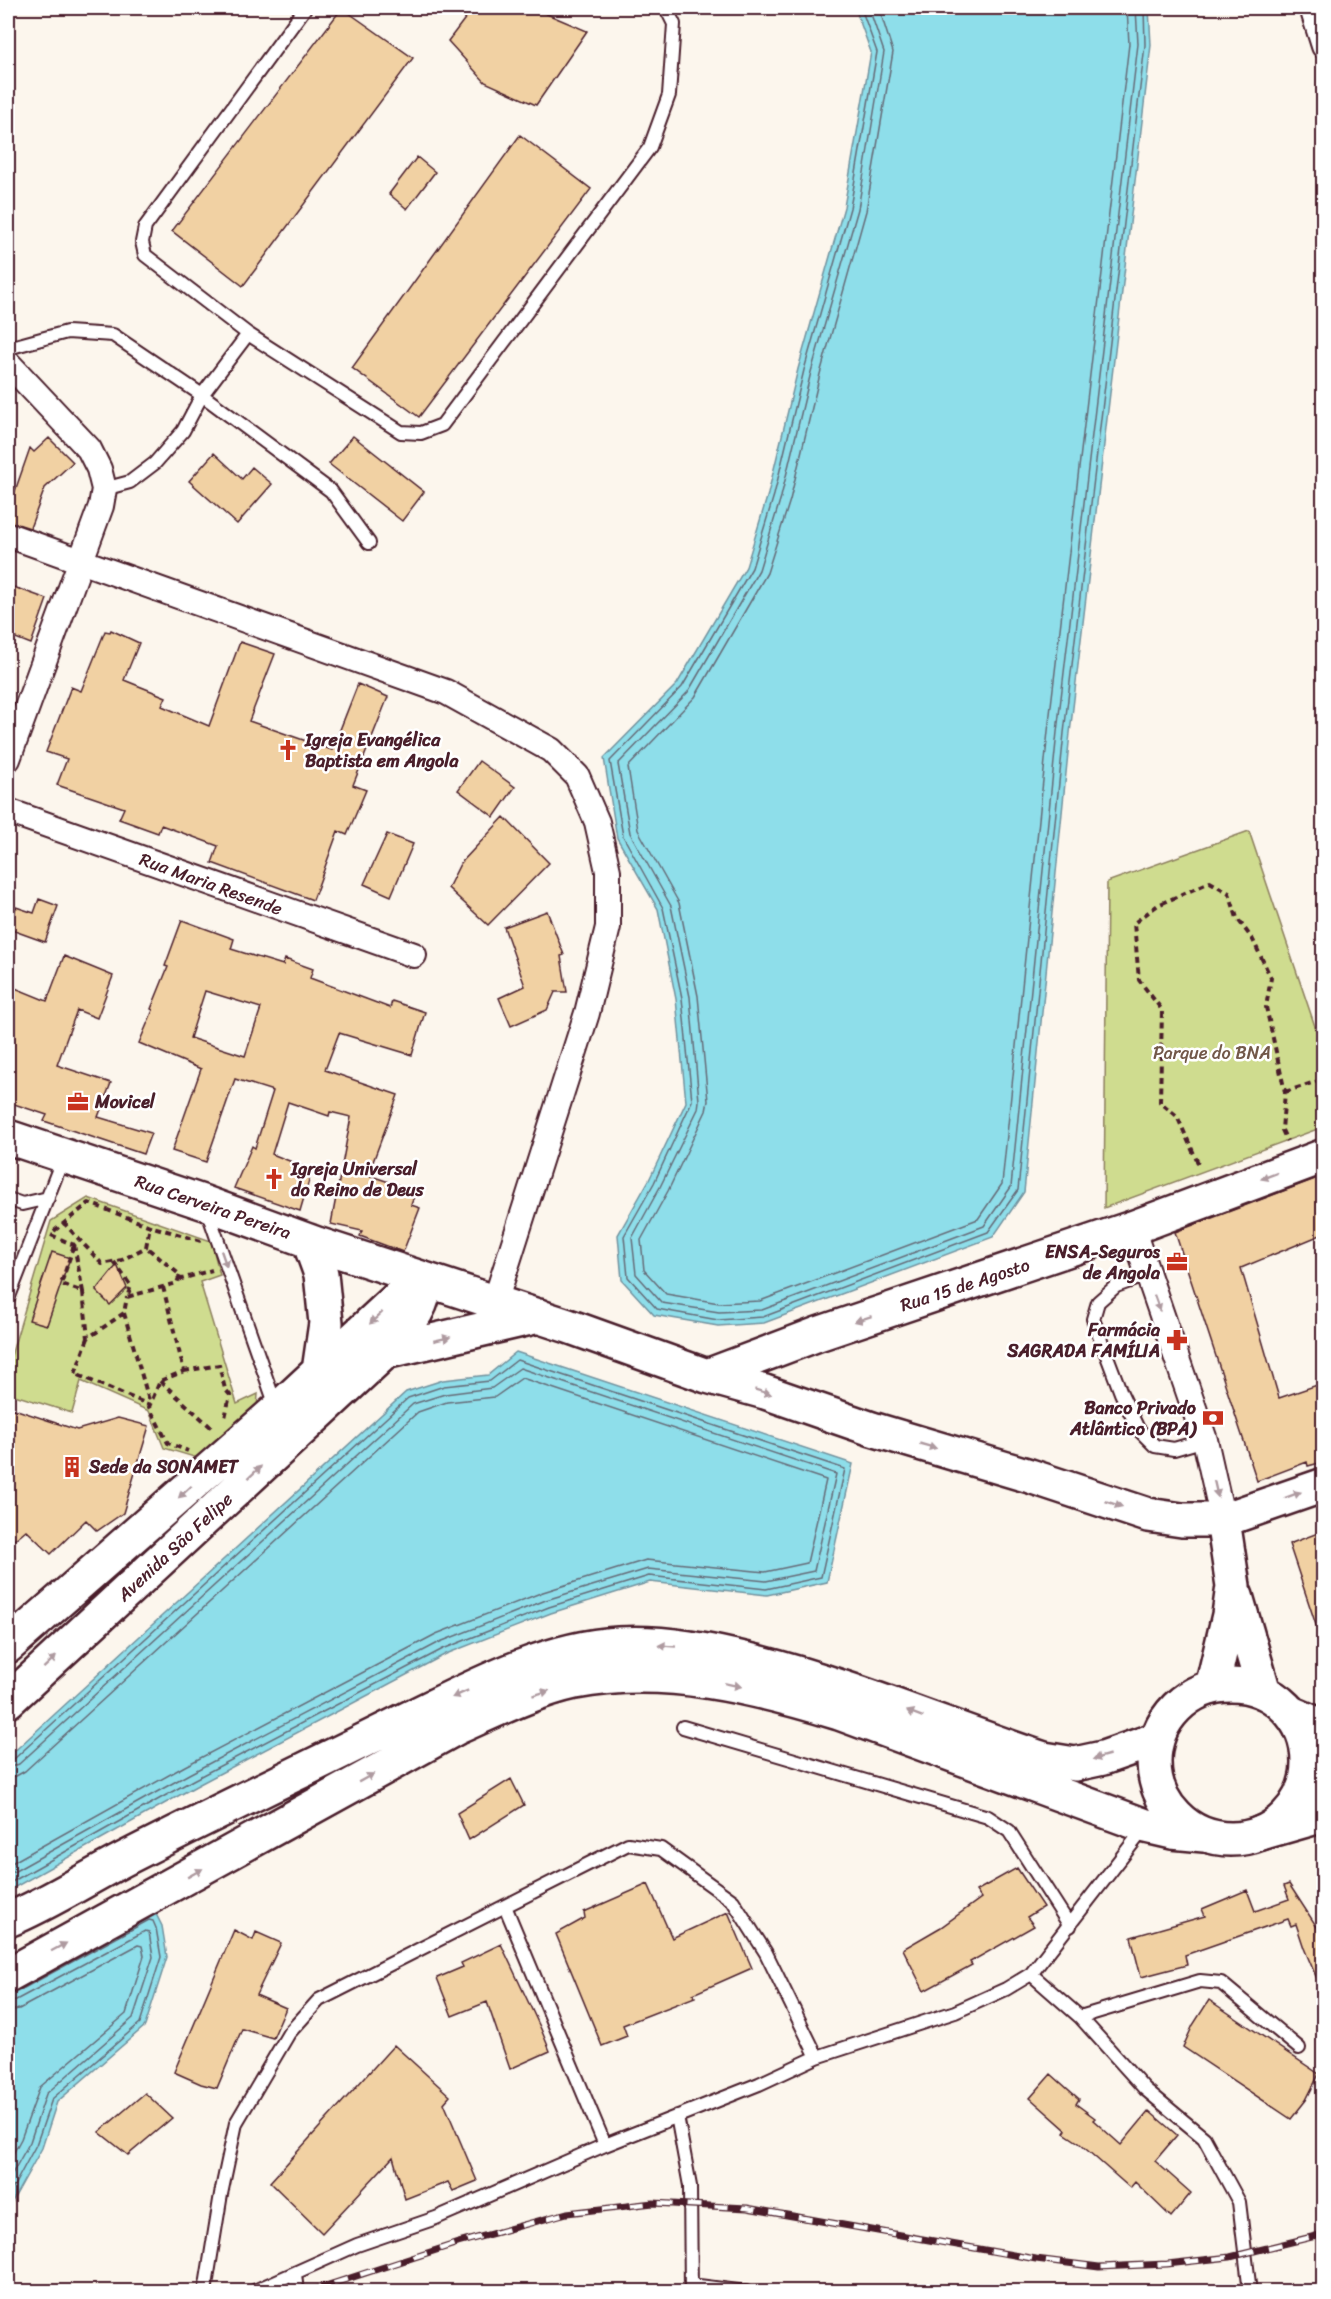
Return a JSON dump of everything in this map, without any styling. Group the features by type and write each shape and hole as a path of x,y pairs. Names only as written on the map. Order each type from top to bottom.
{"main road":[{"name":"Rua Cerveira Pereira","path":"8,1137 205,1203 309,1241 543,1318 706,1376 765,1392 872,1430 1030,1476 1148,1515 1182,1520 1223,1520 1323,1485"},
{"name":"Rua 15 de Agosto","path":"706,1376 818,1334 1132,1228 1311,1161"},
{"path":"309,1241 321,1274 326,1323 319,1371"},
{"name":"Avenida São Felipe","path":"8,1646 277,1410 422,1279"},
{"name":"Avenida São Felipe","path":"8,1701 385,1353 416,1313 425,1296 422,1279"},
{"path":"385,1353 543,1318"},
{"path":"1223,1520 1233,1586 1264,1692"},
{"path":"1212,1687 1227,1626 1233,1586"},
{"path":"8,1920 130,1856 439,1704 523,1666 568,1652 618,1644 671,1646 722,1653 796,1672 1044,1759 1075,1764 1103,1758 1157,1739"},
{"path":"8,1975 456,1728 530,1696 574,1683 619,1676 687,1678 787,1697 839,1713 1146,1826 1172,1832 1226,1840 1244,1839 1323,1815"},
{"path":"1204,1835 1187,1827 1169,1809 1157,1787 1153,1763 1157,1739 1172,1711 1197,1692 1212,1687 1239,1684 1264,1692 1279,1701 1291,1713 1303,1733 1308,1756 1306,1780 1297,1802 1282,1821 1261,1833"},
{"path":"1291,1713 1323,1727"}],"street":[{"path":"1312,8 1323,46"},
{"path":"8,363 89,449 104,489 101,506 8,759"},
{"path":"8,535 446,692 551,750 577,776 597,822 608,871 608,927 587,1013 495,1302"},
{"name":"Rua Maria Resende","path":"8,811 414,956"},
{"path":"1132,1228 1206,1440 1223,1520"}],"lane":[{"path":"305,8 145,226 142,243 145,255 248,334 401,432 421,433 442,424 650,147 669,95 674,24 666,8"},
{"path":"8,348 67,332 113,335 202,395 331,491 369,543"},
{"path":"104,489 130,482 155,462 183,430 202,395 248,334"},
{"path":"8,1299 64,1156"},
{"path":"8,1199 22,1204 48,1198"},
{"path":"205,1203 277,1410"},
{"path":"1147,1275 1116,1286 1098,1302 1094,1319 1097,1330 1121,1394 1138,1429 1155,1446 1174,1449 1206,1440"},
{"path":"683,1727 988,1817 1009,1831 1070,1926"},
{"path":"252,2292 357,2245 436,2218 605,2145 759,2084 817,2057 955,2012 1006,1989 1031,1974 1146,1826"},
{"path":"205,2292 221,2194 236,2123 290,2033 319,2000 628,1844 661,1849 690,1868 732,1901 766,1953 817,2057"},
{"path":"505,1906 605,2145"},
{"path":"1031,1974 1080,2017 1145,2089 1204,2138 1239,2202 1250,2292"},
{"path":"1080,2017 1200,1982 1221,1983 1299,2048"},
{"path":"677,2116 690,2186 691,2288 746,2292"},
{"path":"295,2274 297,2292"}],"path":[{"path":"1198,1163 1177,1116 1160,1102 1161,1010 1139,980 1134,923 1158,905 1210,882 1229,893 1237,918 1253,940 1271,978 1266,1007 1285,1092 1282,1130 1311,1161"},
{"path":"1285,1092 1323,1079"},
{"path":"75,1245 50,1235 63,1222 89,1203 150,1226 212,1244"},
{"path":"63,1222 102,1264 122,1260 146,1247"},
{"path":"146,1247 150,1226"},
{"path":"80,1240 75,1245 61,1284 83,1292"},
{"path":"75,1245 88,1338 75,1374 150,1405"},
{"path":"146,1247 180,1275 178,1280"},
{"path":"128,1297 177,1283 178,1280 213,1269 213,1261"},
{"path":"114,1262 131,1286 124,1313 150,1405 168,1443 195,1454"},
{"path":"163,1287 184,1371"},
{"path":"88,1338 124,1313"},
{"path":"150,1405 160,1381 184,1371 219,1365 225,1389 230,1395 227,1416 208,1438"},
{"path":"160,1381 214,1430"}],"green space":[{"name":"Parque do BNA","path":"1249,831 1323,1050 1323,1127 1104,1208 1107,882"},
{"path":"88,1198 211,1241 220,1275 200,1282 237,1404 258,1394 257,1409 204,1460 164,1448 149,1411 81,1381 72,1413 8,1393 8,1366 51,1221"}],"water":[{"path":"855,8 1149,8 1151,45 1070,733 1024,1192 993,1237 764,1323 718,1326 654,1315 622,1280 618,1235 649,1180 686,1102 676,999 658,909 617,838 604,758 677,684 746,567 768,494 798,369 844,207 871,52"},
{"path":"516,1352 853,1464 827,1582 767,1595 650,1582 551,1613 446,1654 196,1786 8,1891 8,1757 406,1392 443,1380 488,1375"},
{"path":"154,1910 162,1926 167,1957 145,2026 57,2102 42,2148 8,2209 8,1990"}],"building":[{"path":"342,8 413,58 243,286 172,231"},
{"path":"473,8 537,8 587,31 536,105 485,82 448,41"},
{"path":"520,135 591,189 419,417 352,368"},
{"path":"417,157 435,172 407,209 389,194"},
{"path":"353,436 424,492 402,521 329,464"},
{"path":"49,438 73,462 45,488 30,528 8,521 8,511 30,448 34,452"},
{"path":"214,453 242,479 252,467 272,484 237,524 189,481"},
{"path":"8,585 47,599 31,644 8,635"},
{"path":"111,630 139,643 124,680 166,697 162,706 209,726 240,642 275,654 249,721 332,750 358,684 388,697 353,785 366,790 347,835 338,831 313,900 212,863 218,846 161,825 158,833 119,819 124,808 57,785 67,759 46,752 71,687 81,691 105,631 110,632"},
{"path":"479,761 515,787 494,817 458,790"},
{"path":"504,817 549,863 488,925 448,888 460,864"},
{"path":"387,834 413,844 391,896 364,884"},
{"path":"39,899 58,906 45,942 9,929 16,907 34,913"},
{"path":"547,911 564,955 561,956 567,992 555,992 547,1010 511,1026 499,998 525,986 504,927"},
{"path":"182,920 234,939 231,949 283,965 285,959 313,969 310,978 390,1008 392,1001 425,1012 412,1055 339,1033 325,1070 398,1095 368,1175 416,1191 411,1205 420,1208 403,1252 360,1236 362,1231 331,1224 351,1117 330,1112 329,1116 288,1102 272,1154 312,1170 300,1211 234,1188 252,1146 255,1148 273,1091 235,1079 206,1162 172,1151 201,1069 139,1043 168,967 165,966","holes":["205,991 261,1008 245,1056 190,1038"]},
{"path":"64,956 113,976 97,1018 77,1010 57,1065 111,1083 98,1117 151,1133 143,1154 44,1121 47,1115 8,1102 8,985 47,1001"},
{"path":"1323,1176 1323,1234 1241,1268 1279,1398 1323,1383 1323,1462 1308,1466 1307,1462 1257,1481 1175,1232"},
{"path":"52,1252 70,1258 47,1325 29,1320"},
{"path":"117,1265 127,1288 110,1305 96,1291"},
{"name":"Sede da SONAMET","path":"8,1407 77,1430 118,1418 149,1426 123,1513 97,1531 86,1520 51,1554 26,1530 8,1545"},
{"path":"1323,1531 1323,1637 1320,1637 1289,1544"},
{"path":"511,1779 524,1805 469,1840 457,1813"},
{"path":"1017,1868 1043,1907 1027,1917 1034,1926 970,1962 972,1965 924,1991 903,1949 941,1927 981,1898 976,1891"},
{"path":"648,1884 672,1938 728,1912 752,1968 693,1994 695,1997 623,2025 627,2036 602,2046 556,1934 585,1918 584,1912"},
{"path":"1289,1884 1317,1927 1323,1942 1323,1993 1296,1924 1291,1926 1288,1919 1185,1955 1187,1965 1141,1977 1131,1937 1205,1916 1202,1909 1247,1890 1255,1911 1289,1899 1284,1886"},
{"path":"234,1930 253,1940 256,1932 281,1943 256,1995 286,2008 273,2038 242,2029 217,2088 201,2084 174,2072"},
{"path":"501,1944 550,2051 510,2069 487,2002 452,2016 437,1978 463,1967 461,1963"},
{"path":"1209,2000 1319,2074 1306,2100 1291,2119 1183,2047 1193,2025"},
{"path":"394,2045 450,2096 444,2103 477,2181 453,2191 448,2182 405,2199 393,2157 322,2233 270,2182"},
{"path":"1051,2074 1079,2099 1076,2104 1095,2118 1093,2120 1121,2145 1149,2111 1177,2135 1155,2161 1191,2193 1171,2217 1135,2182 1130,2188 1079,2143 1064,2133 1066,2130 1030,2098"},
{"path":"145,2093 172,2118 128,2155 99,2132"}],"railway":[{"path":"307,2292 458,2243 567,2213 653,2203 747,2208 1036,2259 1099,2267 1167,2264 1230,2257 1324,2234"}],"place":[{"name":"Igreja Evangélica Baptista em Angola","path":"288,750"},
{"name":"Movicel","path":"78,1102"},
{"name":"Igreja Universal do Reino de Deus","path":"274,1179"},
{"name":"ENSA-Seguros de Angola","path":"1177,1262"},
{"name":"Farmácia SAGRADA FAMÍLIA","path":"1177,1340"},
{"name":"Banco Privado Atlântico (BPA)","path":"1213,1418"},
{"name":"Sede da SONAMET","path":"72,1467"}]}
